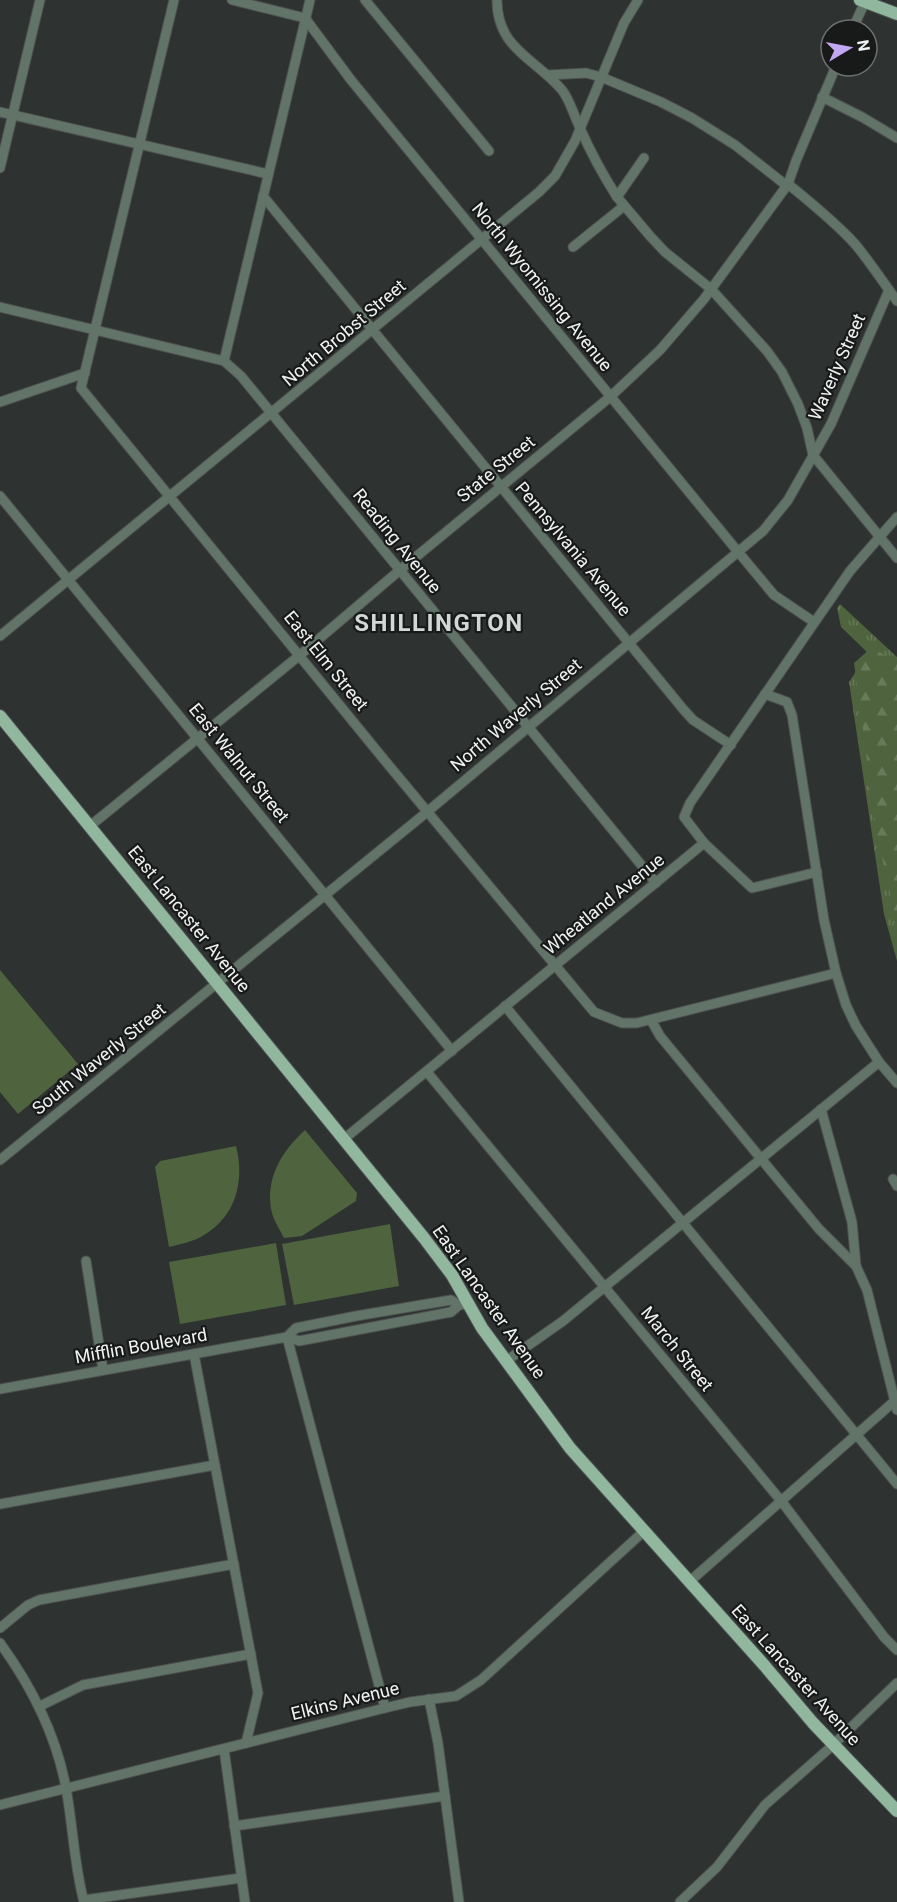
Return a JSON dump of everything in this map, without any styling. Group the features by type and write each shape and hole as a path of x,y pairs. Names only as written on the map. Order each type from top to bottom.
{"main road":[{"path":"862,1 897,14"},
{"name":"East Lancaster Avenue","path":"0,716 445,1266 464,1304 570,1448 833,1745 897,1811"}],"street":[{"path":"0,168 40,0"},
{"path":"0,402 85,373 174,0"},
{"path":"232,0 305,18"},
{"path":"0,308 224,361 310,0"},
{"path":"365,0 489,151"},
{"path":"497,0 500,23 508,40 522,55 548,75 564,93 580,130 617,197 665,252 711,289 750,329 782,372 803,417 813,455 897,558"},
{"name":"North Brobst Street","path":"0,636 529,201 555,176 580,130 624,23 638,0"},
{"path":"856,18 862,1"},
{"name":"North Wyomissing Avenue","path":"305,18 346,74 774,595 814,622"},
{"path":"548,75 586,73 601,77 661,102 735,145 836,225 854,243 894,293"},
{"name":"State Street","path":"90,826 610,397 660,350 711,289 788,185 831,78"},
{"path":"822,97 897,138"},
{"path":"0,112 268,174"},
{"path":"617,197 644,158"},
{"name":"Pennsylvania Avenue","path":"263,196 693,720 731,745"},
{"path":"573,247 624,206"},
{"name":"Waverly Street","path":"813,455 831,424 894,293"},
{"name":"Reading Avenue","path":"224,361 241,376 272,413 656,883"},
{"name":"East Elm Street","path":"85,373 81,388 427,812 594,1012 622,1023 651,1020 836,973"},
{"name":"North Waverly Street","path":"218,983 739,553 781,512 813,455"},
{"name":"East Walnut Street","path":"0,496 452,1051"},
{"path":"817,872 752,888 704,843 684,817 690,803 850,571 897,517"},
{"path":"765,694 787,702 792,715 826,930 846,1005 856,1026 879,1062 897,1083"},
{"name":"Wheatland Avenue","path":"344,1139 704,843"},
{"name":"South Waverly Street","path":"0,1160 218,983"},
{"path":"505,1006 897,1484"},
{"path":"651,1020 660,1036 819,1229 856,1266"},
{"path":"506,1361 563,1321 879,1062"},
{"name":"March Street","path":"426,1072 782,1502 884,1637 897,1650"},
{"path":"689,1582 896,1403 867,1290 856,1266 852,1222 821,1109"},
{"path":"86,1261 103,1370"},
{"name":"Mifflin Boulevard","path":"287,1337 296,1328 356,1316 451,1300 464,1304"},
{"name":"Mifflin Boulevard","path":"0,1389 287,1337 299,1341 452,1312 464,1304"},
{"path":"287,1337 385,1708"},
{"path":"194,1354 258,1692 246,1743"},
{"path":"0,1504 215,1465"},
{"name":"Elkins Avenue","path":"0,1804 385,1708 456,1696 481,1680 644,1532"},
{"path":"0,1628 21,1610 39,1600 234,1564"},
{"path":"0,1643 21,1672 40,1706 58,1754 66,1788 84,1901 241,1878"},
{"path":"40,1706 83,1685 251,1654"},
{"path":"680,1902 717,1867 765,1805 833,1745 897,1683"},
{"path":"429,1700 438,1743 459,1902"},
{"path":"224,1749 245,1902"},
{"path":"234,1826 445,1796"}],"green space":[{"path":"840,604 897,657 897,961 884,914 849,682 868,653 841,627 837,608"},
{"path":"871,648 897,661 897,924 877,835 854,663"},
{"path":"0,970 78,1064 18,1114 0,1092"},
{"path":"305,1130 357,1193 356,1201 302,1236 284,1238 272,1213 270,1201 273,1177 282,1157"},
{"path":"236,1146 239,1159 238,1185 231,1208 215,1227 200,1237 169,1247 155,1167 160,1161"},
{"path":"390,1224 399,1286 294,1305 282,1244"},
{"path":"276,1243 286,1305 180,1324 169,1262"}],"district":[{"name":"SHILLINGTON","path":"439,623"}]}
